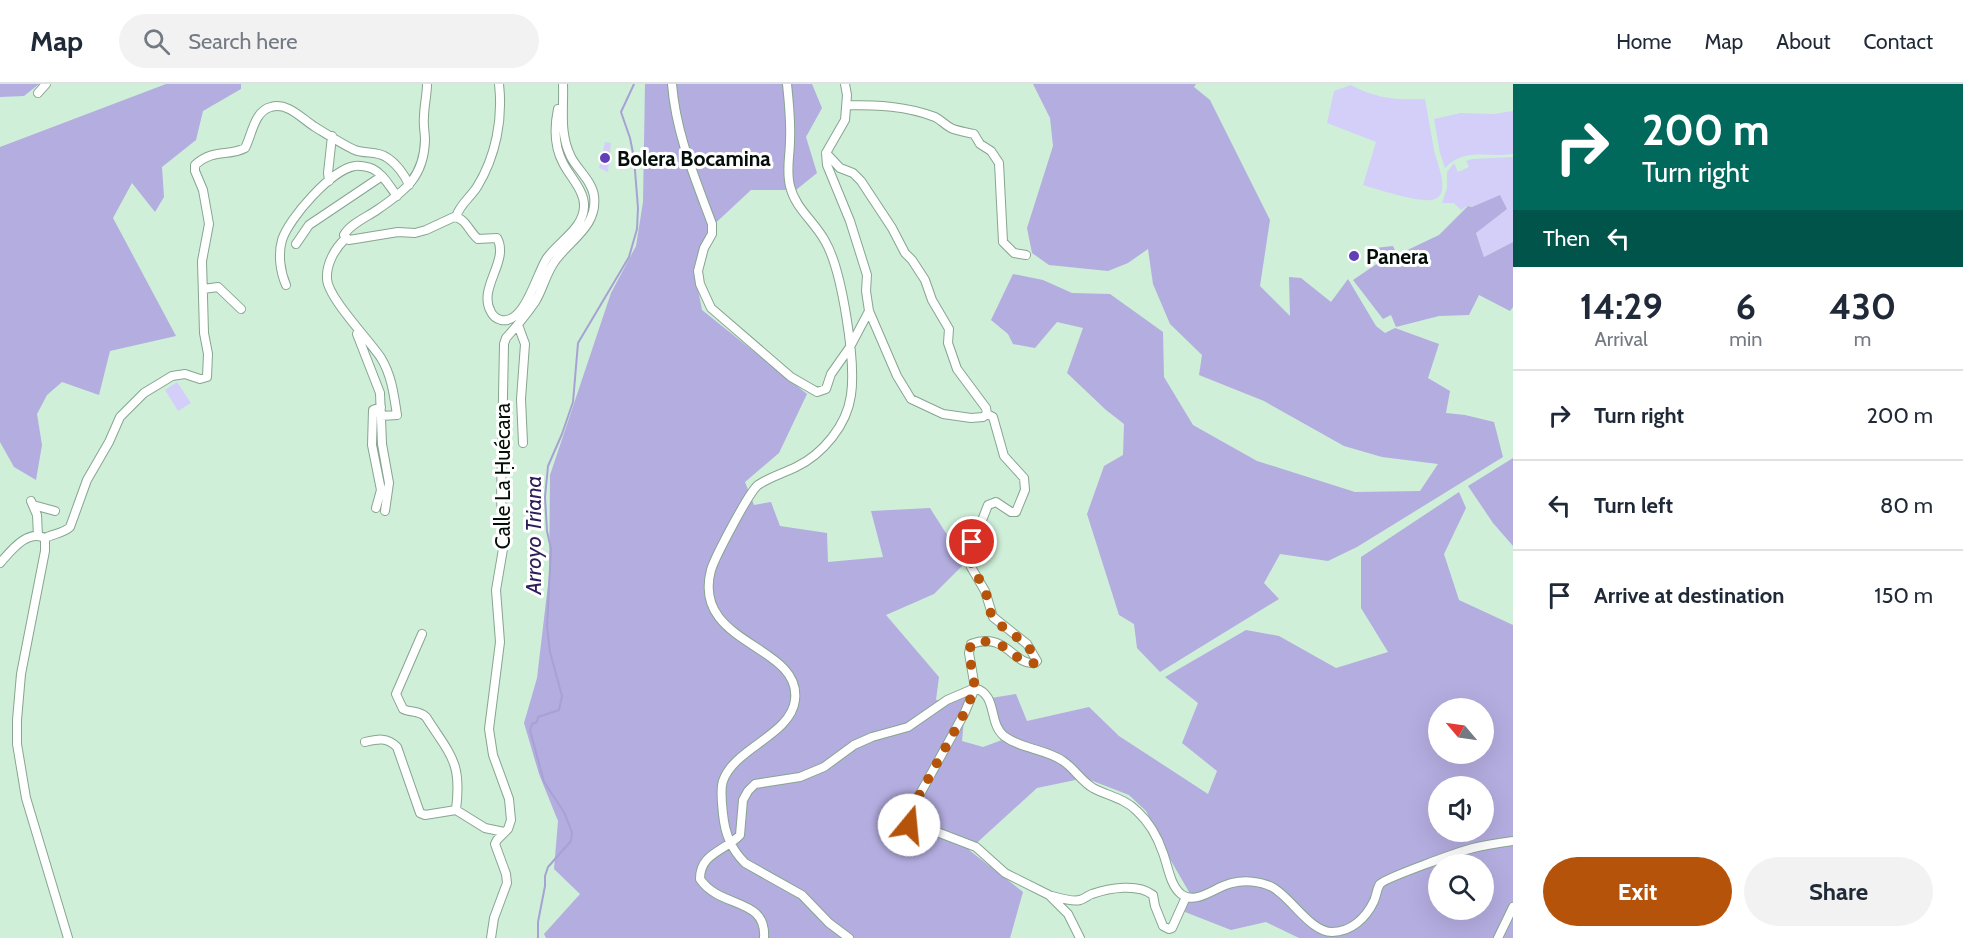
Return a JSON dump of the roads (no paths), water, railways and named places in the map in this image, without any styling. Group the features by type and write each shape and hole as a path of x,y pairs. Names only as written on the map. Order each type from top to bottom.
{"street":[{"path":"38,93 46,84"},
{"path":"381,412 397,416 389,376 381,358 354,324 327,281 328,268 345,238 345,232 397,196 417,176 423,160 427,84"},
{"path":"345,238 364,238 398,232 416,233 456,217 461,205 478,185 493,150 501,114 499,84"},
{"name":"Calle La Ḥuécara","path":"491,938 494,918 507,884 507,874 495,849 497,840 508,829 511,820 508,799 494,755 489,729 500,631 496,590 504,543 501,500 504,352 506,338 535,301 555,261 584,230 592,216 594,202 592,189 571,156 564,137 563,84"},
{"path":"672,84 675,112 687,155 712,224 712,234 704,248 698,271 700,284 711,308 790,377 817,392 826,389 831,374 850,347 869,311"},
{"path":"787,84 791,112 787,164 790,187 797,204 823,237 832,255 850,347 853,371 851,397 843,421 814,456 757,486 748,497 711,569 709,587 714,609 726,627 784,667 794,680 796,698 792,713 731,766 722,782 722,805 724,830 730,844 746,863 802,895 829,923 849,938"},
{"path":"845,84 847,105 845,120 826,153 827,165 850,221 867,275 866,291 869,311 897,376 911,399 943,414 971,418 983,417 987,414"},
{"path":"456,217 463,220 478,239 497,238 500,243 500,252 488,292 488,303 494,317 507,320 513,318 524,306 549,255 582,218 584,200 560,157 555,134 558,109 563,102"},
{"path":"847,105 881,104 899,107 938,118 952,129 974,134 980,144 990,151 999,163 1003,242 1014,253 1026,255"},
{"path":"0,563 24,538 41,537 70,527 87,480 109,442 120,417 129,406 144,393 172,376 185,374 200,379 207,377 208,354 204,333 202,261 209,224 203,190 195,171 195,165 209,156 240,151 245,148 260,114 273,106 299,115 316,128 357,151 387,157 406,178 409,185"},
{"path":"329,181 332,136"},
{"path":"826,153 840,168 853,173 861,181 905,253 925,280 932,300 949,329 948,343 954,362 986,408 987,414"},
{"path":"286,285 280,261 280,249 287,228 292,220 341,171 355,165 372,168 382,176 397,196"},
{"path":"296,244 309,225 382,176"},
{"path":"203,290 218,287 241,309"},
{"path":"354,324 380,393 382,444 389,483 381,509"},
{"name":"Calle La Ḥuécara","path":"518,325 525,344 521,399 523,443"},
{"path":"987,414 993,417 1004,456 1021,472 1025,484 1020,507 1016,512 1011,512 996,502 988,505 972,542 971,567 985,591 993,617 1027,644 1037,661 1029,664 1018,658 1009,648 991,641 984,640 971,644 969,653 975,688 965,712 906,815 905,821 911,827 937,832 976,847 1005,873 1049,896 1068,914 1080,938"},
{"path":"55,511 32,503 45,551 21,674 16,720 17,744 26,798 68,938"},
{"path":"422,634 396,694 402,709 409,712 421,712 426,717 456,763 459,787 456,810"},
{"path":"764,938 763,920 754,910 714,894 700,879 700,872 711,854 730,844 740,835 743,800 748,791 755,784 800,777 824,767 854,745 872,737 908,727 947,700 975,688 989,698 1003,735 1062,760 1094,788 1122,799 1138,811 1156,836 1172,880 1180,893 1186,897 1194,898 1231,883 1254,882 1270,886 1284,894 1323,931 1334,932 1355,925 1365,917 1380,885 1393,877 1470,849 1513,841"},
{"path":"365,742 379,738 391,741 397,747 420,813 425,815 456,810 485,828 504,832"},
{"path":"1049,896 1077,901 1092,894 1112,890 1125,888 1146,890 1153,895 1163,926 1169,928 1172,928 1186,897"},
{"path":"1498,938 1513,907"}],"waterway":[{"name":"Arroyo Triana","path":"538,938 545,876 548,867 571,841 572,832 564,812 544,782 530,730 538,717 559,710 562,696 550,652 547,626 551,549 547,531 545,497 548,466 573,402 578,343 629,257 637,229 638,208 634,158 621,112 634,84"}],"place":[{"name":"Bolera Bocamina","path":"605,158"},
{"name":"Panera","path":"1354,256"}]}
